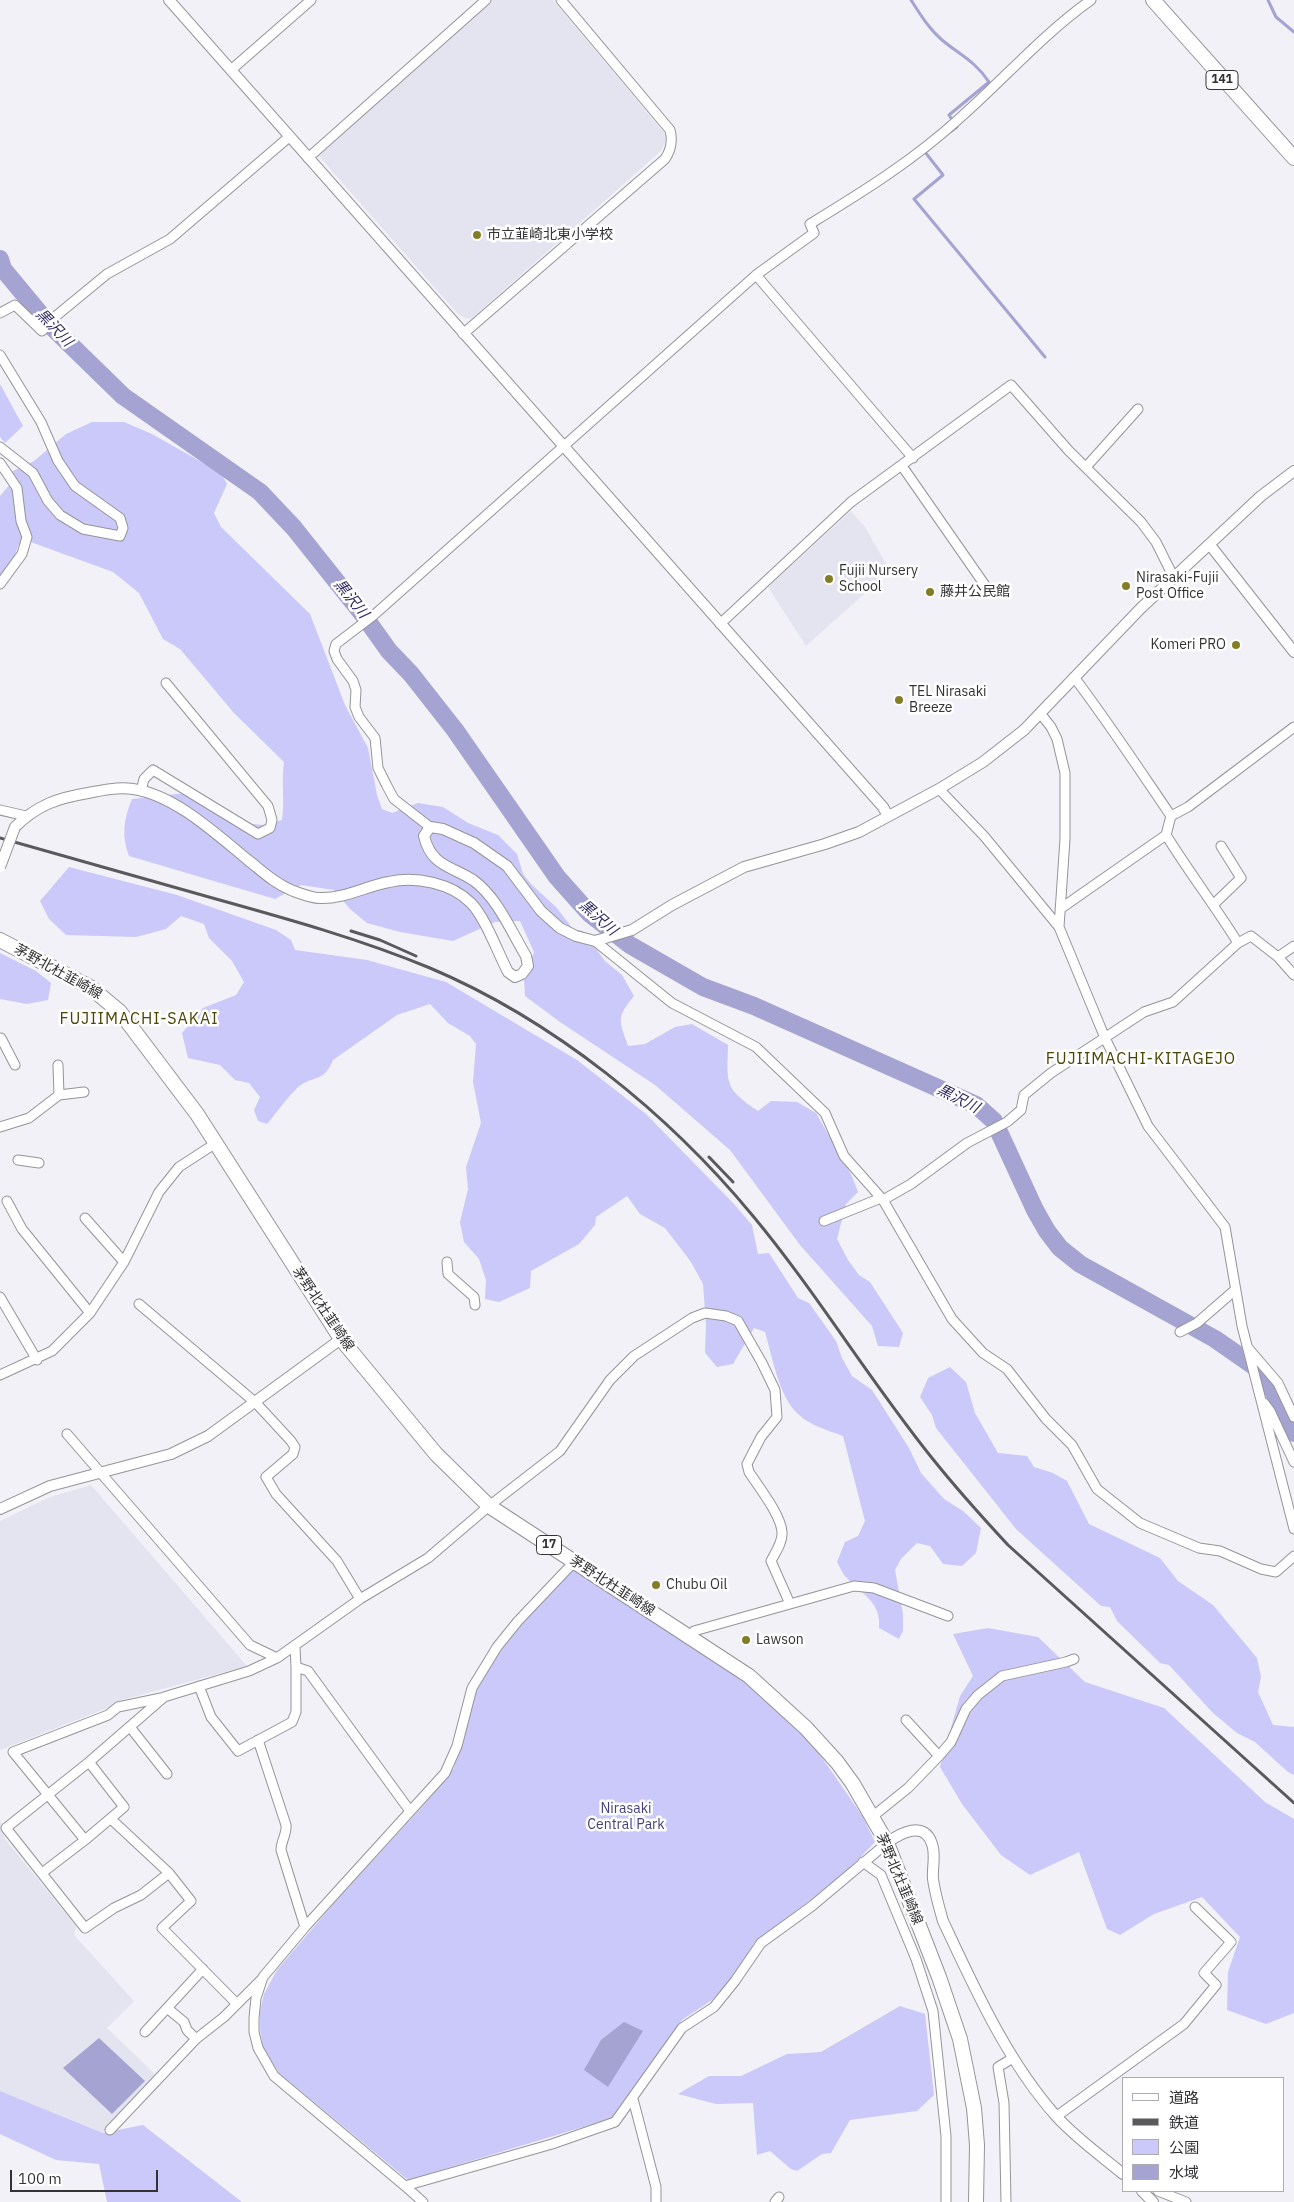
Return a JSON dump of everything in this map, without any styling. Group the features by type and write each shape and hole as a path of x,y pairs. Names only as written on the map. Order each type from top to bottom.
{"main road":[{"name":"141","path":"1153,0 1294,158"},
{"name":"茅野北杜韮崎線","path":"0,940 90,987 107,999 144,1043 216,1143 341,1339 436,1454 489,1506 748,1676 806,1728 853,1784 887,1843 939,1977 960,2039 974,2108 977,2145 976,2202"}],"street":[{"path":"169,0 883,807 888,816"},
{"path":"231,70 311,0"},
{"path":"308,158 486,0"},
{"path":"464,334 665,159 669,152 672,138 670,130 561,0"},
{"path":"1091,0 1051,30 962,117 888,176 810,224 814,233 756,275 371,618 336,644 334,651 337,659 353,682 356,690 355,707 375,738 378,768 394,799 430,827 442,829 474,843 507,866 541,911 560,928 576,936 595,940 632,930 672,905 744,867 850,835 939,789 983,762 1024,730 1141,608 1261,496 1294,471"},
{"path":"0,313 15,305 35,327 42,331 53,318 107,274 170,238 289,137"},
{"path":"756,275 913,458"},
{"path":"0,355 41,422 58,461 69,478 75,486 120,518 124,528 120,536 83,530 60,515 48,501 33,473 0,447"},
{"path":"720,624 837,514 1012,385 1069,452 1141,522 1156,542 1174,578"},
{"path":"1086,467 1138,409"},
{"path":"0,463 17,488 21,522 27,536 22,554 0,584"},
{"path":"902,466 989,591"},
{"path":"1210,545 1294,652"},
{"path":"1074,677 1115,731 1131,759 1171,816"},
{"path":"141,791 144,779 153,770 258,834 270,828 272,820 268,806 166,683"},
{"path":"1040,713 1051,727 1057,740 1065,773 1065,839 1059,927"},
{"path":"1060,909 1166,835 1171,816 1188,807 1294,727"},
{"path":"0,867 15,827 38,807 76,795 117,788 141,791 168,801 203,823 268,877 291,890 309,896 336,898 391,881 419,881 452,890 472,903 477,910 508,972 515,977 522,974 528,966 526,956 498,909 485,891 473,881 440,864 430,852 424,836 430,827"},
{"path":"939,789 984,836 1059,927 1105,1038 1148,1126 1225,1228 1235,1290 1294,1529"},
{"path":"0,810 26,816"},
{"path":"1166,835 1187,869 1214,904 1238,943"},
{"path":"1214,904 1241,878 1221,846"},
{"path":"824,1221 882,1199 912,1184 967,1142 1007,1122 1021,1110 1024,1094 1051,1073 1144,1012 1173,1002 1238,943 1251,936 1278,957 1294,975"},
{"path":"595,940 672,1003 756,1047 825,1113 844,1156 882,1199 952,1319 983,1353 1007,1369 1046,1419 1072,1445 1097,1489 1127,1515 1140,1523 1199,1548 1220,1551 1276,1572 1294,1556"},
{"path":"1278,957 1294,946"},
{"path":"1,1038 15,1065"},
{"path":"58,1065 59,1094"},
{"path":"0,1127 29,1118 59,1094 84,1092"},
{"path":"0,1375 37,1360 52,1351 90,1313 124,1262 159,1192 179,1167 216,1143"},
{"path":"18,1160 39,1163"},
{"path":"7,1201 22,1229 90,1313"},
{"path":"85,1218 124,1262"},
{"path":"447,1262 448,1274 474,1297 476,1305"},
{"path":"1183,1331 1197,1323 1235,1290"},
{"path":"0,1297 37,1360"},
{"path":"138,1304 256,1403 295,1447 293,1454 266,1477 276,1494 336,1561 360,1599"},
{"path":"85,1840 13,1752 108,1715 118,1707 164,1697 250,1671 295,1647 360,1599 428,1558 489,1506 560,1451 610,1380 634,1356 692,1318 705,1313 726,1316 738,1321 775,1390 776,1416 761,1436 748,1464 749,1472 779,1521 782,1531 781,1541 770,1562 790,1604"},
{"path":"0,1509 50,1486 99,1472 143,1463 171,1454 208,1436 256,1403 341,1339"},
{"path":"1249,1351 1278,1383 1294,1417"},
{"path":"1261,1398 1270,1411 1294,1462"},
{"path":"67,1434 250,1645 277,1658"},
{"path":"110,2130 196,2039 224,2017 263,1977 305,1927 445,1773 457,1746 472,1688 497,1647 518,1621 574,1562"},
{"path":"690,1637 694,1631 854,1586 874,1588 948,1616"},
{"path":"199,1686 211,1716 238,1751 292,1722 296,1712 295,1647"},
{"path":"872,1817 908,1788 940,1756 951,1742 966,1709 978,1695 1002,1676 1074,1659"},
{"path":"296,1668 308,1671 410,1811"},
{"path":"164,1697 89,1762 6,1828 85,1928 114,1908 141,1894 169,1873"},
{"path":"906,1720 940,1756"},
{"path":"130,1727 167,1774"},
{"path":"258,1740 286,1825 286,1831 281,1841 281,1850 305,1927"},
{"path":"42,1873 124,1807 89,1762"},
{"path":"110,1819 169,1873 191,1901 162,1928 237,2004"},
{"path":"405,2186 615,2122 682,2028 714,2007 736,1982 761,1943 839,1885 863,1862 897,1835 919,1830 927,1834 932,1843 933,1877 943,1921 1013,2058 1038,2094 1057,2116 1077,2137 1122,2173"},
{"path":"863,1862 881,1875 916,1960 933,2011 946,2136 946,2202"},
{"path":"1057,2116 1184,2024 1216,1985 1204,1973 1231,1942 1195,1907"},
{"path":"145,2032 203,1969"},
{"path":"263,1977 256,1998 254,2032 258,2048 274,2076 423,2202"},
{"path":"167,2008 184,2022 186,2030 196,2039"},
{"path":"1006,2202 1004,2103 998,2067 1013,2058"},
{"path":"633,2099 656,2187 656,2202"},
{"path":"415,2195 422,2182"},
{"path":"1143,2192 1153,2202"},
{"path":"1161,2192 1186,2202"}],"shaded area":[{"name":"市立韮崎北東小学校","path":"491,0 553,0 665,134 665,143 661,151 471,319 464,318 458,314 318,155"},
{"name":"Fujii Nursery School","path":"851,511 865,527 890,571 806,646 768,587"},
{"path":"91,1485 247,1666 118,1701 107,1708 0,1750 0,1521 50,1497"},
{"path":"0,1820 5,1839 76,1926 74,1935 134,2001 107,2028 156,2075 103,2133 0,2091"}],"green space":[{"path":"0,384 23,426 5,443 0,437"},
{"path":"92,422 124,422 152,434 221,473 227,484 214,513 221,527 310,614 345,705 368,748 377,795 382,809 392,813 418,803 443,807 468,823 498,835 517,854 523,874 532,885 556,907 573,929 583,931 605,961 622,975 634,996 624,1009 621,1019 628,1046 645,1044 675,1027 692,1024 728,1045 727,1069 730,1084 739,1096 758,1111 771,1101 797,1102 816,1113 851,1174 858,1192 846,1204 837,1239 848,1260 859,1275 870,1282 903,1333 899,1347 878,1346 872,1326 800,1245 730,1150 655,1085 560,1022 525,996 524,978 534,952 520,921 495,922 453,941 400,932 367,923 350,909 334,890 301,885 275,899 129,856 124,834 127,813 132,799 194,792 252,824 264,825 282,820 284,762 234,713 180,649 163,639 139,593 113,572 28,541 19,544 9,570 0,577 0,496 11,483 9,473 34,461 66,434"},
{"path":"69,867 177,895 276,930 291,940 295,950 367,960 446,982 577,1060 646,1114 752,1225 758,1254 769,1253 798,1298 809,1303 836,1341 842,1358 852,1376 872,1390 909,1448 921,1473 944,1499 963,1511 981,1528 976,1553 962,1566 943,1564 930,1546 917,1543 901,1559 895,1570 903,1614 903,1631 899,1639 879,1628 879,1619 874,1605 844,1575 837,1562 845,1542 858,1536 865,1521 843,1436 808,1422 791,1407 777,1376 765,1332 754,1328 733,1364 717,1367 705,1353 706,1324 703,1284 691,1262 665,1228 640,1214 627,1196 596,1217 595,1225 579,1244 531,1271 530,1288 499,1302 485,1299 486,1280 479,1259 464,1242 460,1222 468,1189 466,1167 481,1123 473,1082 476,1044 470,1036 448,1023 430,1004 397,1015 333,1060 323,1075 297,1088 267,1124 258,1121 254,1110 260,1097 249,1083 235,1080 220,1065 188,1058 182,1033 203,1008 236,995 244,982 232,961 209,938 204,924 181,916 166,929 136,937 66,935 49,919 40,901"},
{"path":"0,953 36,971 51,983 48,1000 27,1004 0,999"},
{"path":"950,1367 966,1382 975,1413 998,1453 1027,1456 1034,1467 1053,1473 1067,1481 1089,1524 1160,1558 1178,1581 1213,1605 1257,1658 1261,1677 1258,1692 1273,1725 1294,1727 1294,1775 1288,1772 1255,1742 1237,1733 1213,1713 1169,1665 1160,1663 1117,1621 1110,1607 1101,1606 1016,1529 936,1428 932,1415 920,1397 928,1378"},
{"name":"Nirasaki Central Park","path":"575,1568 742,1675 803,1730 863,1817 875,1842 843,1875 754,1943 736,1974 712,2000 682,2020 613,2118 408,2180 279,2073 263,2047 260,2030 260,2011 264,1994 277,1970 335,1902 422,1807 454,1768 476,1691 495,1658 523,1623"},
{"path":"988,1628 1038,1637 1085,1682 1164,1708 1265,1802 1294,1819 1294,2013 1266,2024 1227,2010 1228,1972 1240,1937 1202,1897 1154,1914 1120,1935 1107,1929 1079,1852 1030,1875 1001,1855 962,1804 940,1767 960,1696 973,1676 953,1634"},
{"path":"900,2006 925,2014 934,2095 917,2111 850,2120 831,2153 822,2154 797,2171 791,2169 770,2151 757,2155 753,2103 716,2104 678,2094 709,2076 741,2076 787,2054 821,2052"},
{"path":"0,2091 103,2133 143,2125 242,2202 107,2202 99,2164 56,2160 0,2134"}],"water":[{"path":"624,2022 643,2031 608,2087 584,2070 601,2040"},
{"path":"99,2038 145,2081 112,2114 63,2068"}],"waterway":[{"path":"911,0 937,36 973,63 989,82 949,115 957,127 950,132"},
{"path":"1268,0 1276,17 1294,32"},
{"path":"928,150 925,152 943,175 914,199 1045,357"},
{"name":"黒沢川","path":"0,259 3,269 47,322 123,396 260,492 294,528 364,616 389,651 411,674 455,730 557,877 590,914 630,945 703,987 754,1006 976,1105 994,1121 1035,1210 1047,1231 1060,1248 1080,1264 1215,1339 1264,1373 1294,1433"}],"railway":[{"path":"0,838 297,922 351,939 430,968 476,989 520,1014 564,1042 606,1073 684,1141 753,1216 799,1275 886,1398 932,1458 1008,1545 1294,1803"},
{"path":"351,931 380,940 416,956"},
{"path":"709,1157 733,1182"}],"place":[{"name":"市立韮崎北東小学校","path":"477,235"},
{"name":"Fujii Nursery School","path":"829,579"},
{"name":"Nirasaki-Fujii Post Office","path":"1126,586"},
{"name":"藤井公民館","path":"930,592"},
{"name":"Komeri PRO","path":"1236,645"},
{"name":"TEL Nirasaki Breeze","path":"899,700"},
{"name":"Chubu Oil","path":"656,1585"},
{"name":"Lawson","path":"746,1640"}],"district":[{"name":"FUJIIMACHI-SAKAI","path":"139,1019"},
{"name":"FUJIIMACHI-KITAGEJO","path":"1141,1059"}]}
